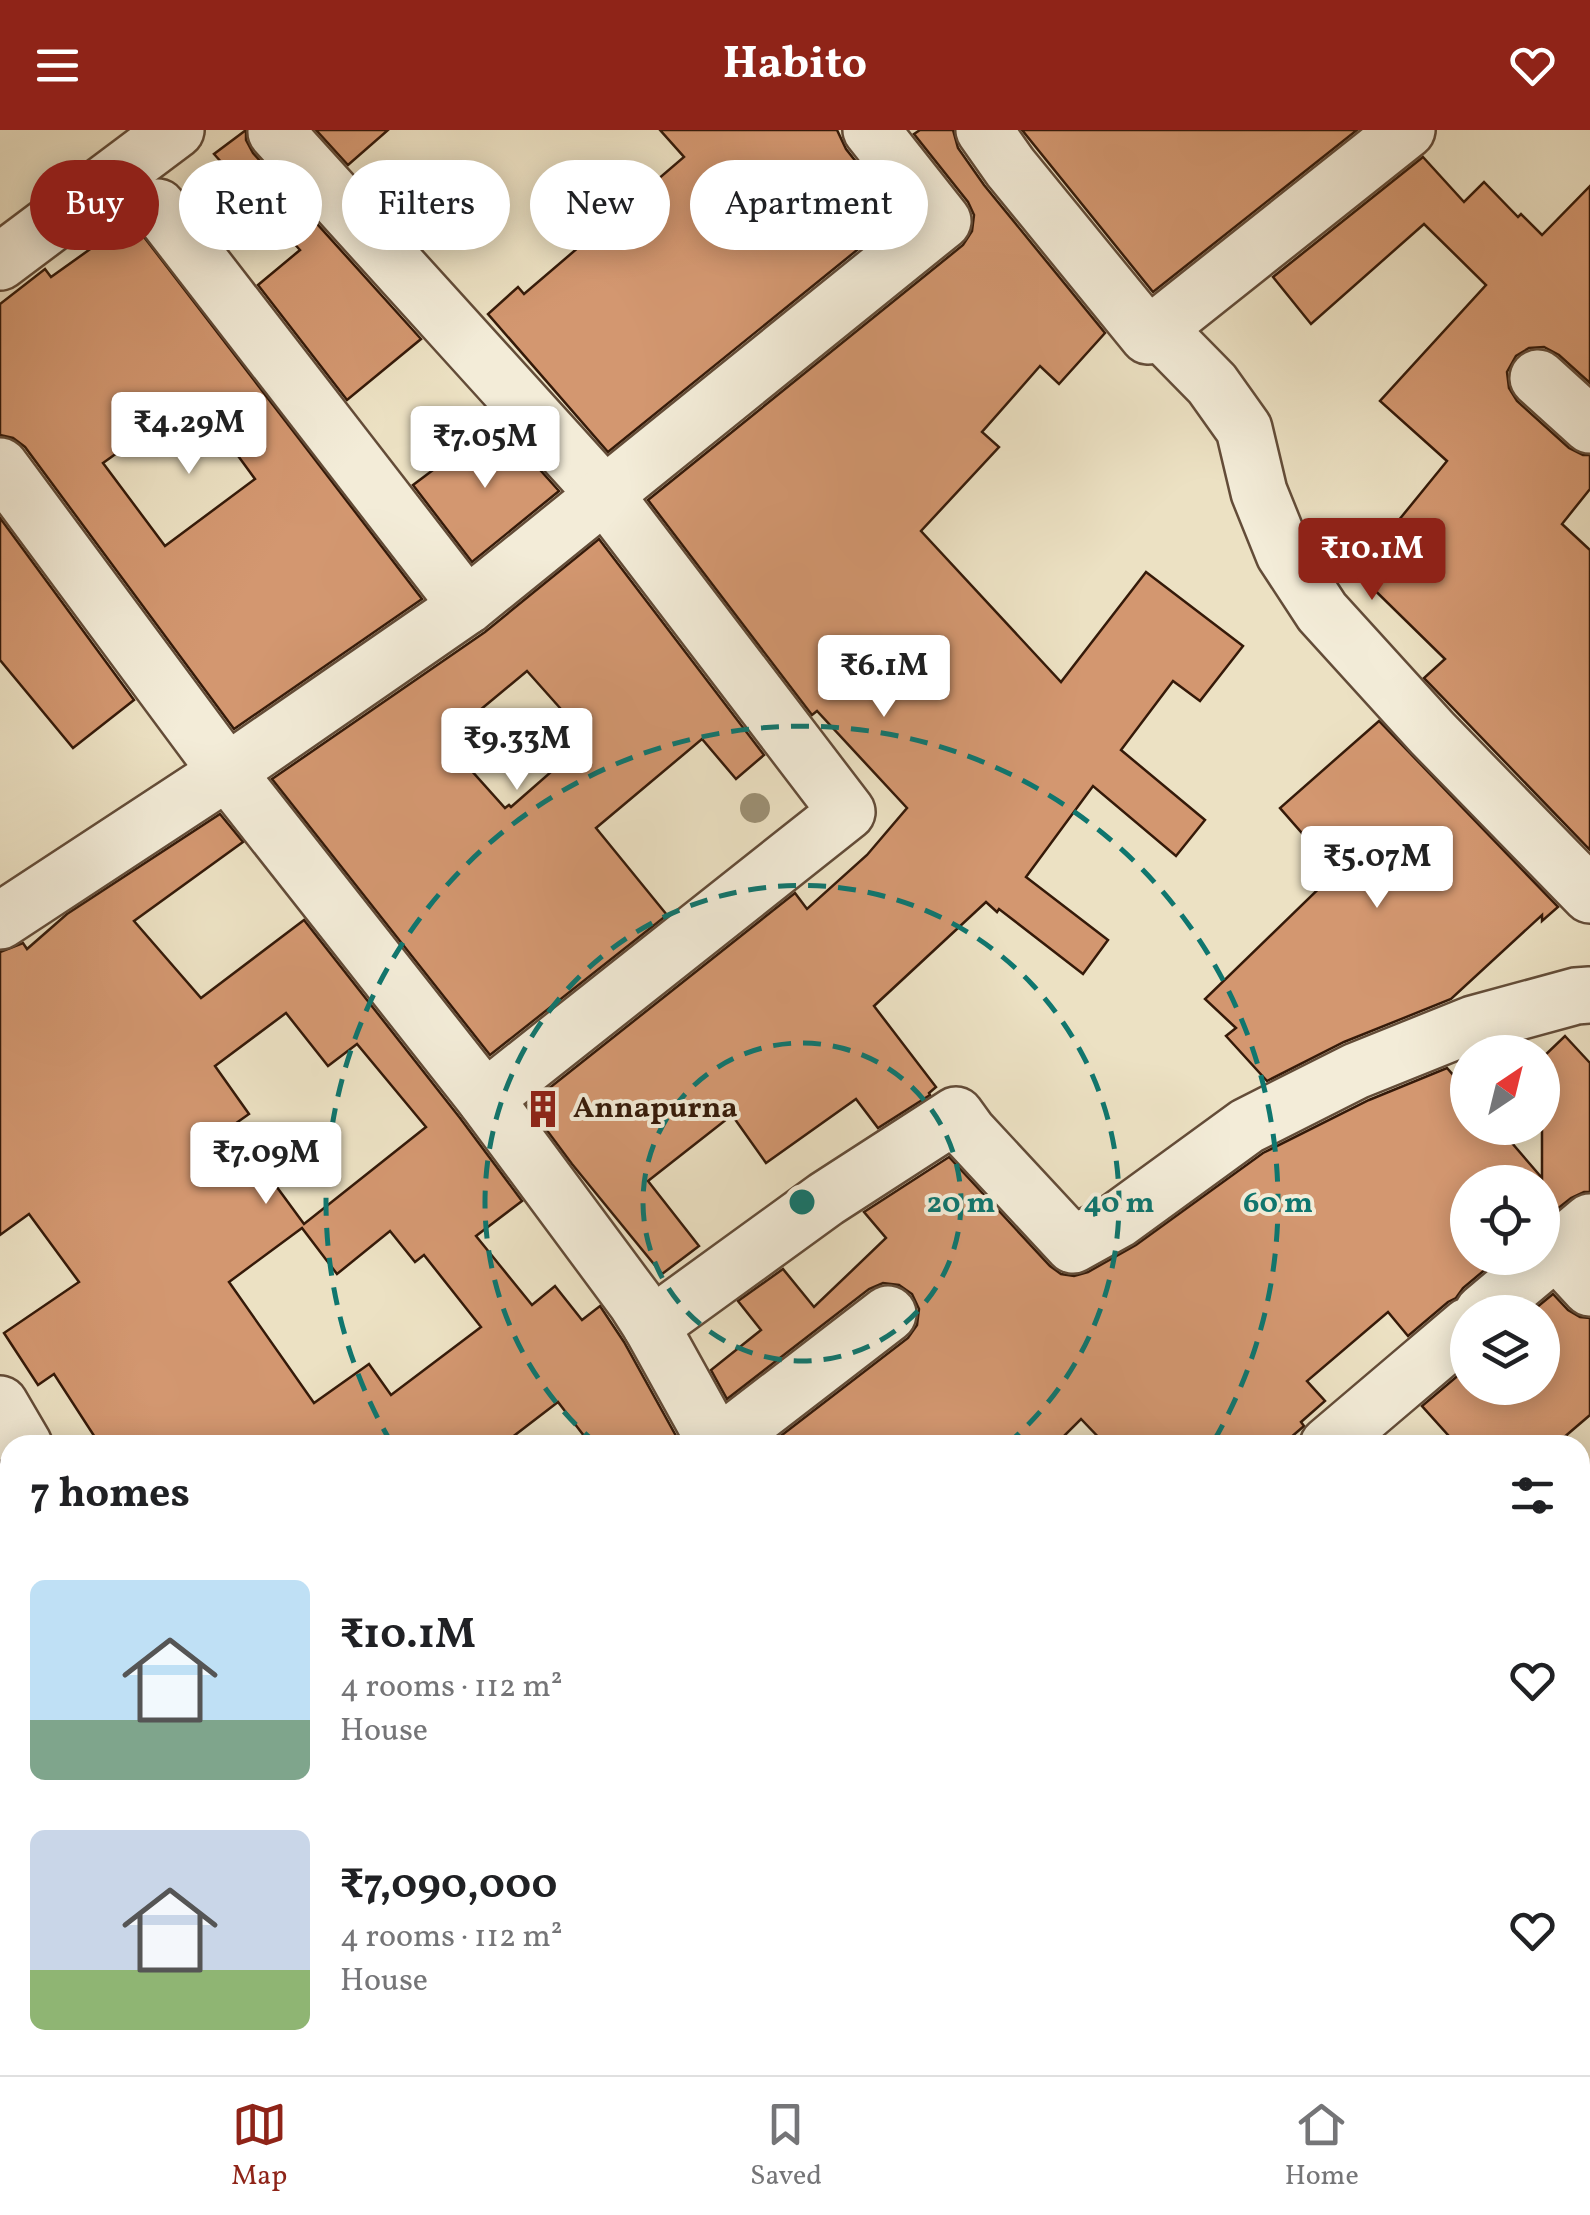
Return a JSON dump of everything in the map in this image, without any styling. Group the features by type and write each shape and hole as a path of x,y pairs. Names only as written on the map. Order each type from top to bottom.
{"street":[{"path":"0,262 176,130"},
{"path":"871,130 943,221"},
{"path":"0,921 227,772 466,606 943,221 997,148 1148,336 1407,130"},
{"path":"276,132 605,495 847,812 485,1099"},
{"path":"159,208 466,606"},
{"path":"1157,328 1212,384 1244,430 1259,492 1284,554 1322,612 1432,733 1590,895"},
{"path":"1538,378 1590,425"},
{"path":"0,466 227,772 485,1099 651,1326 711,1435"},
{"path":"651,1326 826,1199 956,1115 1073,1245 1118,1220 1247,1126 1356,1071 1472,1024 1576,996 1590,996"},
{"path":"1511,1295 1579,1253"},
{"path":"730,1435 888,1314"},
{"path":"1340,1435 1450,1341"}],"building":[{"path":"246,130 246,140 259,160 219,160 214,154"},
{"path":"316,130 388,130 354,160 343,160"},
{"path":"660,130 837,130 855,160 690,160 690,250 857,250 608,452 488,314 518,287 524,294 575,250 670,250 670,169 684,157"},
{"path":"920,130 953,130 958,148 984,185 1105,333 1059,384 1040,366 982,432 999,447 921,531 1061,682 1146,572 1243,646 1200,701 1173,681 1121,750 1205,820 1176,856 1093,786 1026,877 1108,940 1083,974 986,902 874,1006 936,1087 930,1095 878,1128 856,1099 766,1163 732,1115 648,1181 699,1246 662,1274 528,1105 795,893 807,909 867,855 907,808 817,711 812,715 648,500 963,245 972,231 974,215 914,134"},
{"path":"1022,130 1357,130 1153,292"},
{"path":"1423,157 1464,202 1484,182 1542,235 1590,186 1590,383 1544,347 1529,348 1516,356 1507,372 1509,388 1517,401 1569,448 1590,455 1590,489 1562,524 1590,550 1590,850 1424,678 1445,659 1349,565 1391,523 1394,526 1447,461 1380,401 1486,285 1424,224 1311,324 1273,277"},
{"path":"322,229 421,339 347,400 258,285 300,250 322,250"},
{"path":"89,250 154,250 422,599 234,729 25,447 0,435 0,304 45,269 51,277","holes":["195,397 255,479 165,546 103,463"]},
{"path":"497,422 559,491 472,562 413,485"},
{"path":"0,518 134,700 73,748 0,660"},
{"path":"599,539 764,755 736,779 702,739 596,828 667,915 490,1055 272,779 485,632","holes":["527,671 585,736 581,739 584,743 511,807 505,808 444,740"]},
{"path":"1379,721 1558,907 1542,921 1542,915 1451,999 1344,1042 1267,1081 1226,1036 1236,1028 1205,999 1336,872 1280,808"},
{"path":"220,814 243,842 134,921 201,998 304,920 522,1201 476,1236 532,1305 555,1286 582,1320 600,1306 675,1435 583,1435 558,1402 515,1435 94,1435 54,1374 38,1385 4,1333 79,1282 29,1214 0,1235 0,952 23,943 27,949 67,914","holes":["286,1013 328,1066 357,1044 426,1127 304,1224 232,1126 249,1114 215,1066","302,1228 337,1274 390,1231 415,1262 424,1255 481,1327 391,1395 369,1364 314,1403 229,1282"]},
{"path":"1565,1036 1590,1063 1590,1192 1560,1207 1560,1165 1542,1165 1542,1145 1560,1145 1560,1041"},
{"path":"1447,1068 1450,1145 1514,1145 1531,1165 1450,1165 1450,1275 1479,1275 1458,1295 1450,1295 1450,1301 1408,1336 1388,1312 1307,1381 1325,1401 1301,1422 1304,1426 1294,1435 1096,1435 1081,1419 1065,1435 782,1435 908,1338 917,1325 919,1309 912,1294 899,1285 883,1283 869,1289 727,1399 711,1370 761,1330 738,1301 783,1269 814,1307 886,1238 864,1212 949,1157 1050,1266 1061,1274 1074,1276 1136,1245 1263,1153 1369,1100"},
{"path":"1560,1301 1580,1317 1590,1318 1590,1415 1567,1435 1448,1435 1422,1406 1450,1382 1450,1405 1560,1405"}],"place":[{"name":"Annapurna","path":"543,1109"}]}
